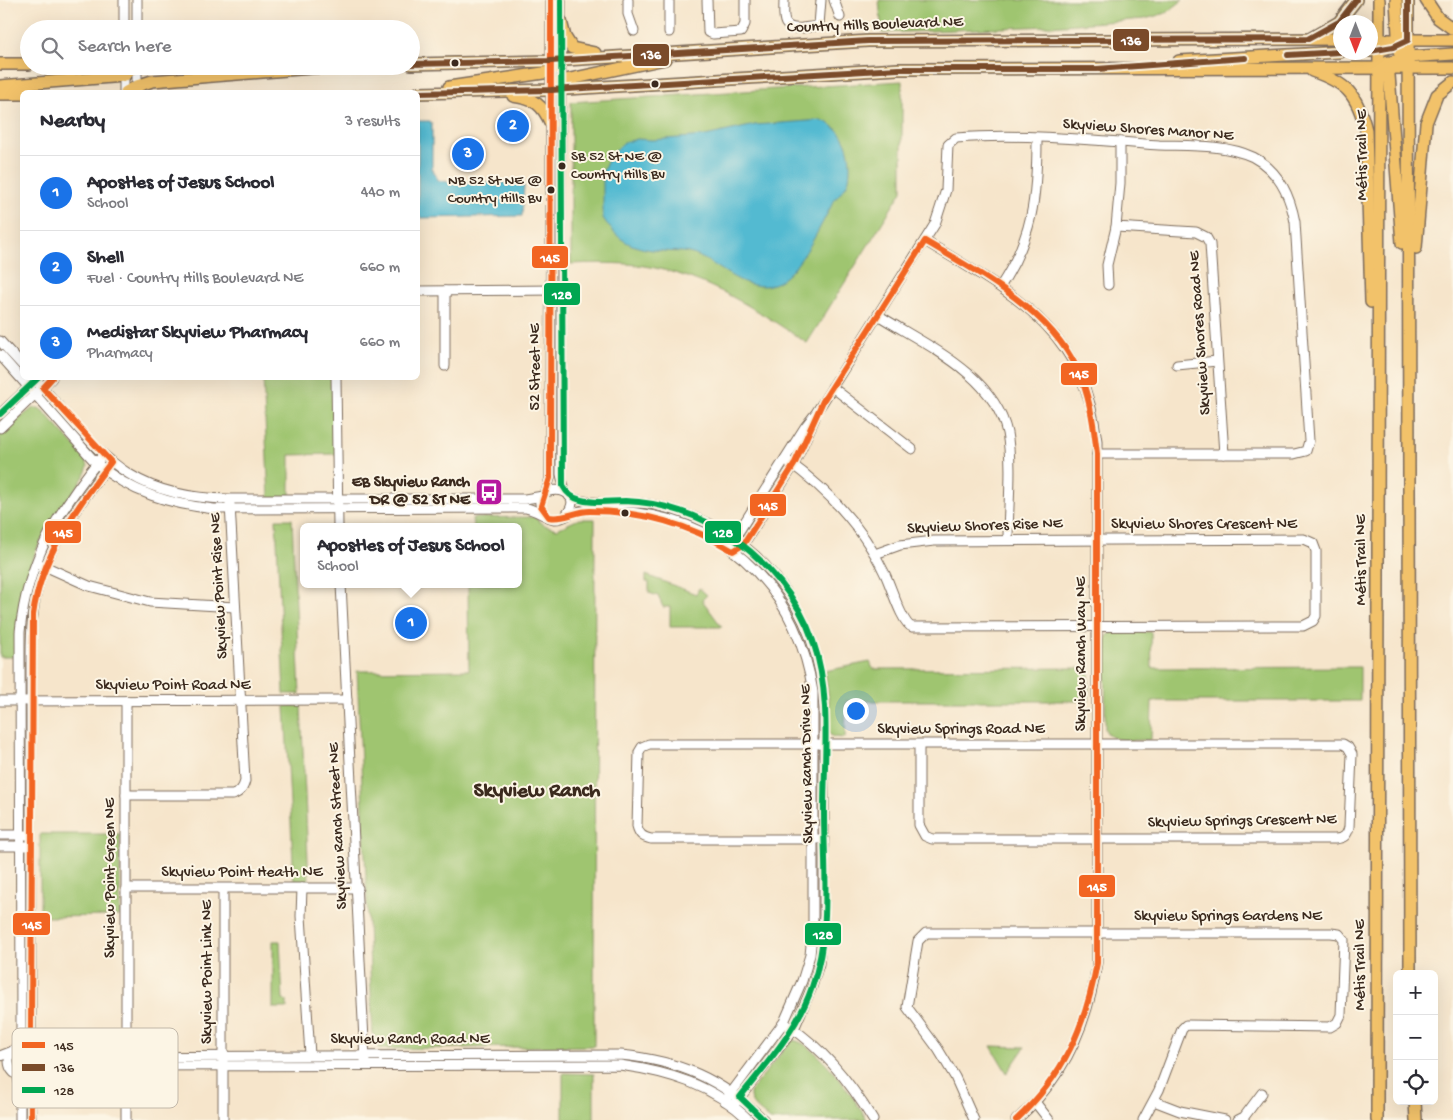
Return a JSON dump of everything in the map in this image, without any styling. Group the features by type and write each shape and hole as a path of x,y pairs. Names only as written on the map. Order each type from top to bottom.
{"main road":[{"path":"1308,39 1339,22 1356,0"},
{"name":"Métis Trail NE","path":"1378,23 1379,0"},
{"path":"1396,0 1406,61 1409,324 1410,970"},
{"path":"1402,42 1408,0"},
{"path":"1426,0 1438,18 1453,29"},
{"path":"561,21 565,37 572,48 576,50 632,56"},
{"name":"Country Hills Boulevard NE","path":"420,64 554,64 632,56 811,43 937,39 1333,39"},
{"path":"1378,46 1402,42 1453,40"},
{"name":"Métis Trail NE","path":"1377,1120 1378,500 1385,66 1378,48"},
{"path":"557,87 706,51"},
{"path":"1097,68 1174,61 1333,52"},
{"path":"420,93 489,92 907,69 1385,66 1453,54"},
{"path":"1406,61 1453,68"},
{"path":"0,64 20,64"},
{"path":"420,90 554,64"},
{"path":"1385,66 1409,324"},
{"path":"1303,68 1330,77 1347,87 1358,105 1366,130 1378,500"},
{"path":"0,86 91,75"},
{"path":"137,89 152,81 226,75"},
{"path":"1409,349 1422,152 1426,122 1437,95 1453,82"},
{"path":"489,92 535,101 545,109 551,124"},
{"path":"0,94 20,94"},
{"path":"1410,1105 1410,1120"},
{"path":"1415,1105 1416,1120"}],"street":[{"path":"124,0 124,20"},
{"path":"137,0 137,20"},
{"path":"551,0 557,87"},
{"path":"554,64 561,21 561,0"},
{"path":"628,0 628,14 634,31"},
{"path":"669,0 669,32"},
{"path":"707,0 708,32 713,34 741,32 745,24 745,0"},
{"path":"784,0 784,22 786,26 794,29 819,25 821,0"},
{"path":"834,0 840,17"},
{"name":"52 Street NE","path":"554,64 557,87 561,290 562,480 567,494"},
{"path":"124,75 125,90"},
{"path":"136,75 137,89"},
{"name":"52 Street NE","path":"544,494 550,478 551,124 557,87"},
{"name":"Skyview Shores Manor NE","path":"733,550 734,539 832,388 925,240 942,209 946,190 947,150 951,141 963,138 1037,139 1224,149 1252,157 1265,165 1278,178 1292,206 1309,447 1306,451 1294,454 1097,454"},
{"path":"1000,287 1022,248 1032,217 1036,186 1037,139"},
{"path":"1108,285 1107,265 1116,227 1120,183 1120,142"},
{"name":"Skyview Shores Road NE","path":"1116,227 1196,232 1209,240 1224,454"},
{"name":"Skyview Ranch Way NE","path":"925,240 1000,287 1038,316 1065,348 1086,388 1095,425 1097,454 1097,963 1087,1014 1072,1050 1035,1102 1016,1120"},
{"path":"420,291 561,290"},
{"path":"445,291 445,366"},
{"path":"878,315 961,367 978,381 992,397 1001,414 1007,433 1008,540"},
{"path":"0,341 20,363"},
{"path":"0,355 20,379"},
{"path":"1177,365 1218,361"},
{"path":"21,380 105,471 152,497 192,507 230,509 526,508 545,514 553,519 566,515 571,508 567,494 554,489 525,499 230,499 200,498 170,493 143,482 102,456 37,380"},
{"path":"0,414 34,380"},
{"path":"0,428 50,380"},
{"path":"336,380 338,523"},
{"path":"832,388 912,449"},
{"name":"Skyview Shores Manor NE","path":"744,546 794,465 811,430 816,413"},
{"path":"21,1028 20,701 22,615 28,580 35,562 54,526 102,456"},
{"name":"Skyview Shores Crescent NE","path":"785,459 836,502 860,531 875,554 894,592 904,622 912,627 1309,624 1316,616 1316,551 1313,543 1304,539 1097,540"},
{"path":"31,1028 31,701 33,612 46,566 72,519 112,462"},
{"path":"544,494 541,506 545,514"},
{"name":"Skyview Ranch Drive NE","path":"567,494 581,500 638,502 672,509 706,522 734,539 774,575 793,601 816,651 823,690 824,839 822,950 812,987 794,1029 740,1097 729,1103"},
{"name":"Skyview Point Rise NE","path":"126,795 233,795 239,792 245,781 230,499"},
{"name":"Skyview Ranch Drive NE","path":"566,515 585,511 652,515 684,524 733,550 772,589 799,634 809,668 813,692 814,745 812,941 802,981 784,1022 732,1092 729,1103"},
{"name":"Skyview Shores Rise NE","path":"875,554 900,545 916,542 1097,540"},
{"path":"733,550 744,546"},
{"path":"35,562 89,586 150,602 176,606 235,607"},
{"name":"Skyview Ranch Street NE","path":"341,588 358,888 365,1065"},
{"name":"Skyview Point Road NE","path":"0,701 347,700"},
{"name":"Skyview Point Green NE","path":"126,701 126,1028"},
{"name":"Skyview Springs Road NE","path":"814,839 651,839 643,837 638,832 637,826 637,758 642,747 649,744 1098,744"},
{"name":"Skyview Springs Crescent NE","path":"1098,744 1343,744 1348,747 1352,754 1349,827 1347,834 1343,838 1098,838"},
{"path":"919,745 919,825 925,836 932,839 1098,838"},
{"path":"0,835 31,836"},
{"path":"814,839 824,839"},
{"path":"0,846 31,846"},
{"name":"Skyview Point Heath NE","path":"126,888 358,888"},
{"path":"302,888 302,926 310,1055"},
{"name":"Skyview Point Link NE","path":"222,1120 223,889"},
{"path":"974,1120 955,1077 938,1049 907,1007 921,936 936,932 1098,932"},
{"name":"Skyview Springs Gardens NE","path":"1098,932 1331,932 1338,934 1344,940 1341,1015 1337,1023 1330,1027 1186,1025 1182,1029 1154,1101 1143,1120"},
{"path":"784,1022 831,1062 853,1089 874,1120"},
{"path":"0,1056 12,1050"},
{"name":"Skyview Ranch Road NE","path":"178,1055 620,1055 673,1064 694,1071 740,1097 764,1120"},
{"path":"0,1065 12,1071"},
{"name":"Skyview Ranch Road NE","path":"178,1065 620,1065 671,1074 691,1082 729,1103 749,1120"},
{"path":"1238,1120 1244,1117 1262,1093"},
{"path":"1154,1101 1188,1113 1225,1120"},
{"path":"1035,1102 1049,1120"}],"green space":[{"path":"879,0 1183,0 1166,13 1145,19 1049,26 882,33"},
{"path":"902,81 902,191 807,343 744,303 700,282 677,274 628,264 571,264 571,102"},
{"path":"263,380 336,380 337,454 290,455 290,498 269,499"},
{"path":"33,408 39,408 44,412 82,454 88,466 86,473 44,534 36,551 24,585 16,638 16,657 0,657 0,434"},
{"path":"534,517 544,525 557,529 579,519 595,519 594,1046 381,1049 374,1043 373,1039 357,671 469,670 468,588 522,588 522,523 473,523 472,518"},
{"path":"276,519 292,519 300,694 284,694"},
{"path":"646,575 696,594 699,588 707,595 702,600 722,627 670,627 670,607 663,607 658,596 649,593 649,582 646,582"},
{"path":"1113,632 1151,632 1152,668 1360,667 1360,701 1152,701 1151,740 1118,739 1108,734 1105,729 1106,640 1107,636"},
{"path":"870,662 873,669 1089,668 1089,701 846,701 845,738 833,737 828,733 829,702 825,671"},
{"path":"285,706 301,706 309,882 294,882"},
{"path":"40,834 120,834 120,916 40,917"},
{"path":"273,941 280,941 283,1000 287,1001 287,1008 273,1008"},
{"path":"792,1040 802,1043 813,1050 824,1061 845,1086 867,1120 770,1120 755,1107 750,1095 751,1090"},
{"path":"991,1046 1025,1047 1007,1073"},
{"path":"563,1073 594,1074 594,1120 563,1120"}],"water":[{"path":"821,120 836,129 846,144 850,161 849,179 797,265 776,283 764,286 753,285 743,282 699,256 683,252 644,249 635,246 621,239 603,218 603,171 610,156 623,143 637,139 652,140 705,136 755,125"},
{"path":"420,121 430,121 432,125 432,168 438,180 453,183 521,183 524,185 522,216 421,218"}],"transit line":[{"name":"145","path":"551,0 550,478 541,506 549,517 554,518 590,511 629,513 682,526 700,533 733,551 743,545 794,465 823,401 925,241 1016,298 1055,335 1070,356 1082,380 1090,407 1097,454 1097,963 1086,1009 1070,1049 1060,1068 1047,1086 1016,1120"},
{"name":"128","path":"561,0 563,486 570,495 581,500 639,502 680,511 706,522 744,546 769,569 799,610 813,641 823,683 826,726 824,812 825,923 818,966 812,987 799,1017 781,1045 740,1097 764,1120"},
{"name":"136","path":"420,64 550,61 868,41 1308,39 1339,22 1356,0"},
{"name":"136","path":"1378,50 1393,47 1408,40 1408,0"},
{"name":"136","path":"1288,55 1333,52"},
{"name":"136","path":"420,93 551,90 898,69 1097,69 1245,58"},
{"name":"128","path":"0,414 36,380"},
{"name":"145","path":"31,1028 33,615 37,593 52,553 73,515 111,462 43,388 50,380"},
{"name":"145","path":"31,1108 31,1120"}],"place":[{"name":"Shell","path":"513,126"},
{"name":"Medistar Skyview Pharmacy","path":"468,154"},
{"name":"SB 52 St NE @ Country Hills Bv","path":"562,166"},
{"name":"NB 52 St NE @ Country Hills Bv","path":"551,190"},
{"name":"EB Skyview Ranch DR @ 52 ST NE","path":"489,492"},
{"name":"Apostles of Jesus School","path":"411,623"}],"district":[{"name":"Skyview Ranch","path":"537,792"}]}
